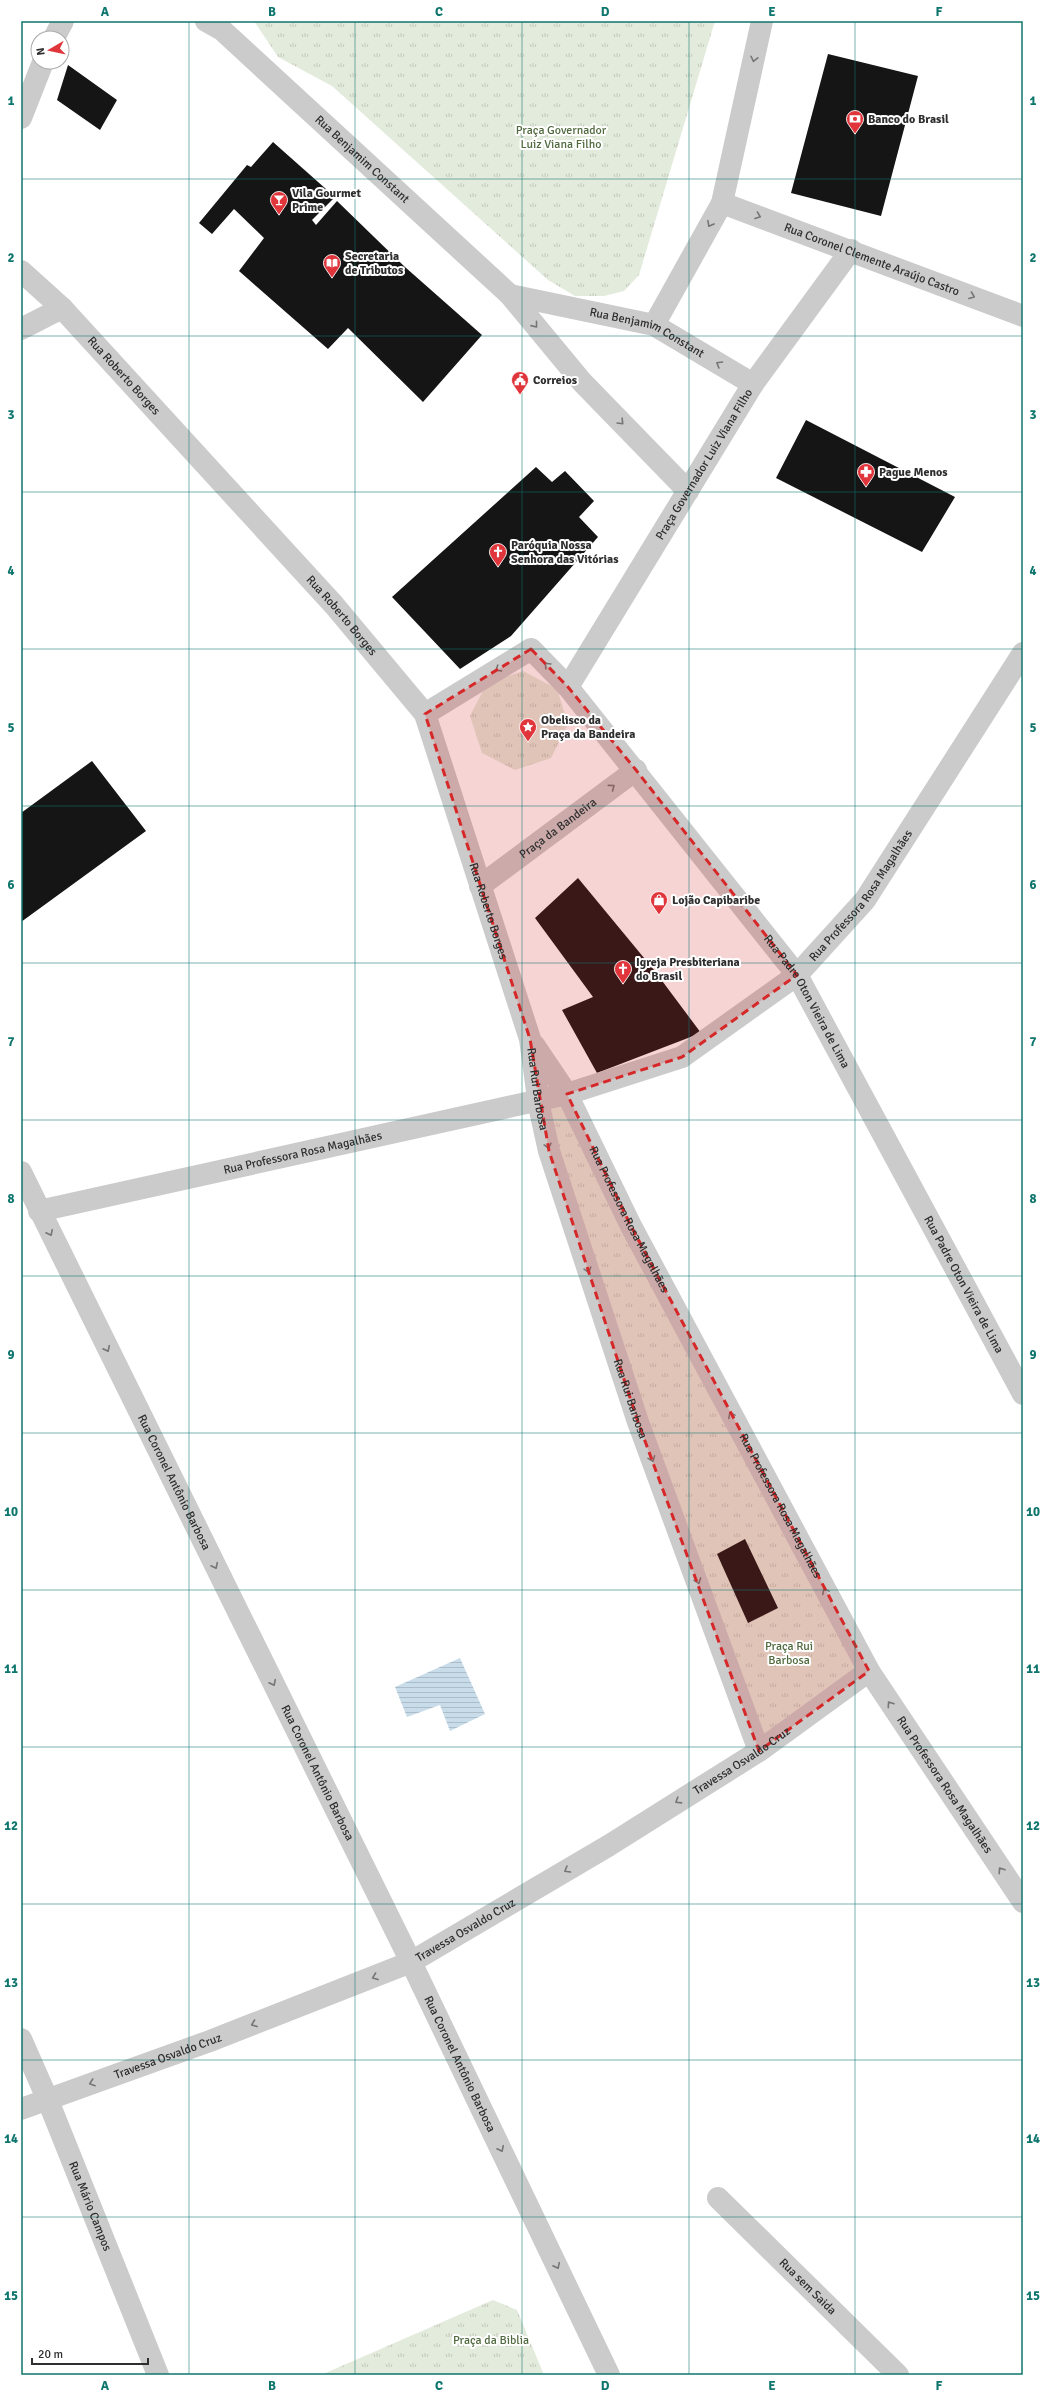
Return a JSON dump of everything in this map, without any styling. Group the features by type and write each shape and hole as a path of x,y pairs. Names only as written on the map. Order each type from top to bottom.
{"street":[{"path":"58,30 63,21"},
{"path":"654,324 722,203 762,21"},
{"name":"Rua Benjamim Constant","path":"216,24 510,294 582,382 688,491"},
{"path":"21,118 41,70"},
{"name":"Rua Coronel Clemente Araújo Castro","path":"722,203 851,250 1023,316"},
{"name":"Praça Governador Luiz Viana Filho","path":"568,687 753,384 851,250"},
{"name":"Rua Roberto Borges","path":"21,271 62,308 334,605 425,714 530,1039"},
{"name":"Rua Benjamim Constant","path":"510,294 654,324 753,384"},
{"path":"21,329 62,308"},
{"name":"Rua Padre Oton Vieira de Lima","path":"425,714 531,649 568,687 636,770 797,975 1023,1394"},
{"name":"Rua Professora Rosa Magalhães","path":"39,1212 567,1094 682,1058 797,975 865,900 1023,654"},
{"name":"Praça da Bandeira","path":"480,886 636,770"},
{"name":"Rua Professora Rosa Magalhães","path":"530,1039 567,1094 631,1226 869,1672 1023,1902"},
{"name":"Rua Rui Barbosa","path":"530,1039 539,1100 549,1151 638,1422 759,1751"},
{"name":"Rua Coronel Antônio Barbosa","path":"21,1172 39,1212 411,1962 609,2375"},
{"name":"Travessa Osvaldo Cruz","path":"21,2109 47,2098 210,2041 411,1962 608,1846 759,1751 869,1672"},
{"name":"Rua Mário Campos","path":"21,2039 47,2098 158,2375"},
{"name":"Rua sem Saida","path":"718,2198 898,2375"}],"highlighted area":[{"path":"531,649 568,687 636,770 797,975 682,1057 567,1094 631,1226 869,1671 759,1751 638,1422 549,1151 530,1039 425,714"}],"green space":[{"name":"Praça Governador Luiz Viana Filho","path":"254,21 715,21 639,275 624,291 604,296 575,296 548,280 332,86 278,57"},
{"path":"523,671 557,689 568,724 551,758 515,770 482,753 470,716 487,683"},
{"name":"Praça Rui Barbosa","path":"530,1039 869,1671 759,1751 597,1296"},
{"name":"Praça da Biblia","path":"493,2300 517,2310 544,2375 321,2375"}],"water":[{"path":"460,1658 485,1714 450,1731 440,1705 407,1717 395,1687"}],"building":[{"name":"Banco do Brasil","path":"828,54 918,76 881,216 791,193"},
{"path":"70,66 117,100 100,130 57,100 66,70 70,70"},
{"path":"273,142 335,197 312,220 316,225 337,201 405,267 482,335 423,402 348,328 328,349 239,271 264,238 234,209 212,234 199,223 247,165 251,167"},
{"name":"Pague Menos","path":"806,420 955,497 922,552 776,478"},
{"name":"Paróquia Nossa Senhora das Vitórias","path":"536,467 552,482 565,471 594,501 579,517 598,537 511,636 460,669 392,597"},
{"path":"92,761 146,831 21,922 21,813"},
{"name":"Igreja Presbiteriana do Brasil","path":"578,878 654,970 701,1033 597,1073 562,1010 593,997 535,918"},
{"path":"745,1539 778,1608 748,1623 717,1554"}],"place":[{"name":"Banco do Brasil","path":"855,134"},
{"name":"Vila Gourmet Prime","path":"279,215"},
{"name":"Secretaria de Tributos","path":"332,278"},
{"name":"Correios","path":"520,395"},
{"name":"Pague Menos","path":"866,487"},
{"name":"Paróquia Nossa Senhora das Vitórias","path":"498,567"},
{"name":"Obelisco da Praça da Bandeira","path":"528,742"},
{"name":"Lojão Capibaribe","path":"659,915"},
{"name":"Igreja Presbiteriana do Brasil","path":"623,984"}]}
